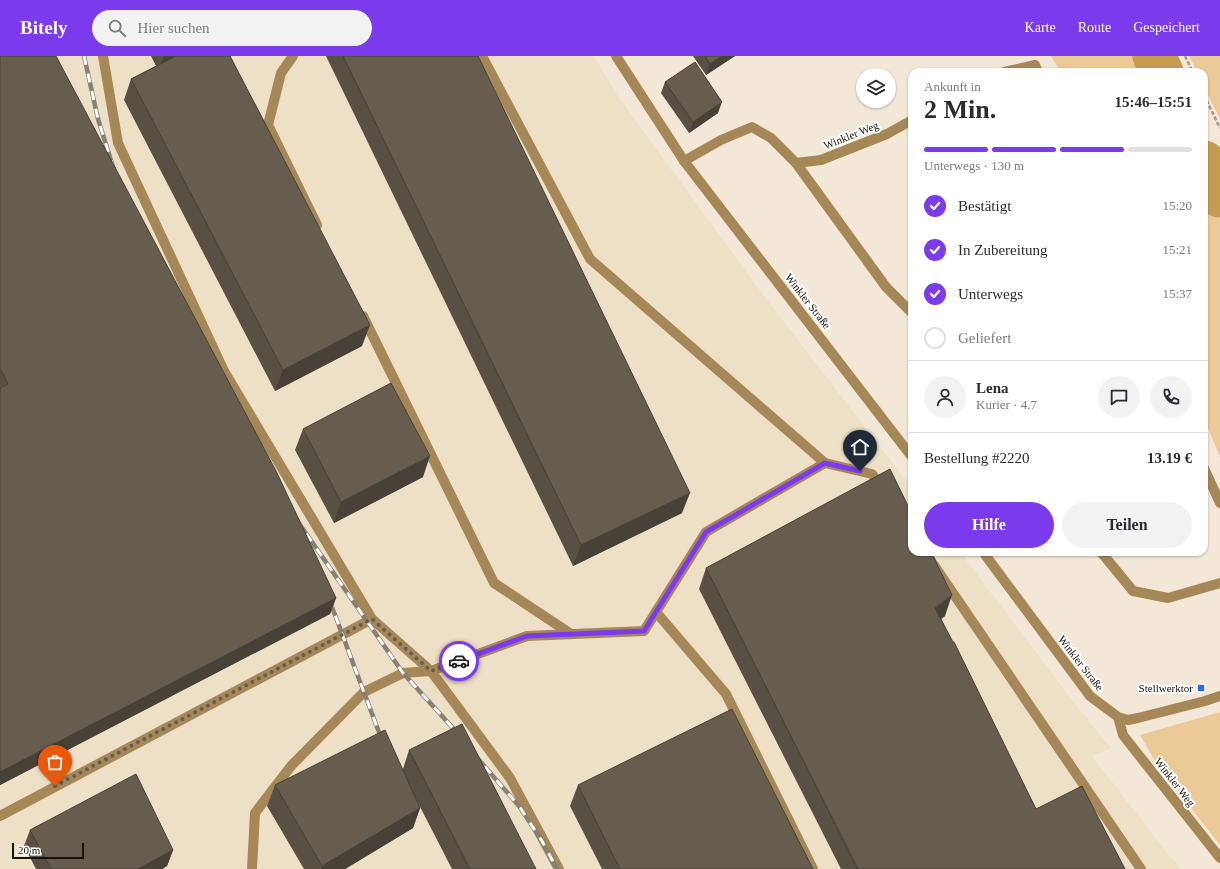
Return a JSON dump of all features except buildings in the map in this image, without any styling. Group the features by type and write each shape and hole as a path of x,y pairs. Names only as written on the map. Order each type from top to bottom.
{"street":[{"path":"103,56 118,144 224,372 372,619 431,671 510,778 559,869"},
{"path":"293,56 281,73 268,125 321,232"},
{"path":"482,56 590,259 825,463 872,474 890,500"},
{"name":"Winkler Straße","path":"616,56 684,161 908,451"},
{"path":"1022,68 1035,65 1036,68"},
{"name":"Winkler Weg","path":"796,163 821,160 887,134 908,122"},
{"path":"684,161 721,140 752,127 771,138 796,163 886,287 908,309"},
{"path":"360,311 494,583 571,634"},
{"path":"252,869 255,813 291,766 364,692 403,673 431,671 527,636 644,631 706,532 825,463"},
{"path":"1208,477 1220,503"},
{"path":"928,556 1141,869"},
{"name":"Winkler Straße","path":"986,556 1090,696 1118,717"},
{"path":"1104,556 1133,591 1168,598 1220,583"},
{"path":"656,612 726,694 813,869"},
{"path":"0,816 372,619"},
{"path":"1118,717 1128,720 1138,718 1220,696"},
{"name":"Winkler Weg","path":"1118,717 1123,735 1220,858"}],"path":[{"path":"1185,56 1191,68"},
{"path":"1208,103 1220,128"}],"shaded area":[{"path":"0,56 594,56 617,95 764,296 908,483 908,556 963,556 1079,709 1111,748 1092,756 1181,869 0,869"},
{"path":"1051,56 1145,56 1151,68 1058,68"},
{"path":"1189,56 1220,56 1220,119 1208,95 1208,68 1195,68"},
{"path":"1208,194 1220,220 1220,457 1208,428"},
{"path":"1220,712 1220,845 1160,769 1140,735"}],"waterway":[{"path":"1154,56 1160,68"},
{"path":"1208,170 1220,196"}],"railway":[{"path":"84,56 98,119 114,170"},
{"path":"296,519 403,673 461,737"},
{"path":"329,599 383,743"},
{"path":"473,753 519,806 542,841 557,869"}],"way so far":[{"path":"55,786 372,619 431,671 459,661"}],"place":[{"name":"Stellwerktor","path":"1201,688"}],"route":[{"path":"459,661 527,636 644,631 706,532 825,463 860,471"}]}
